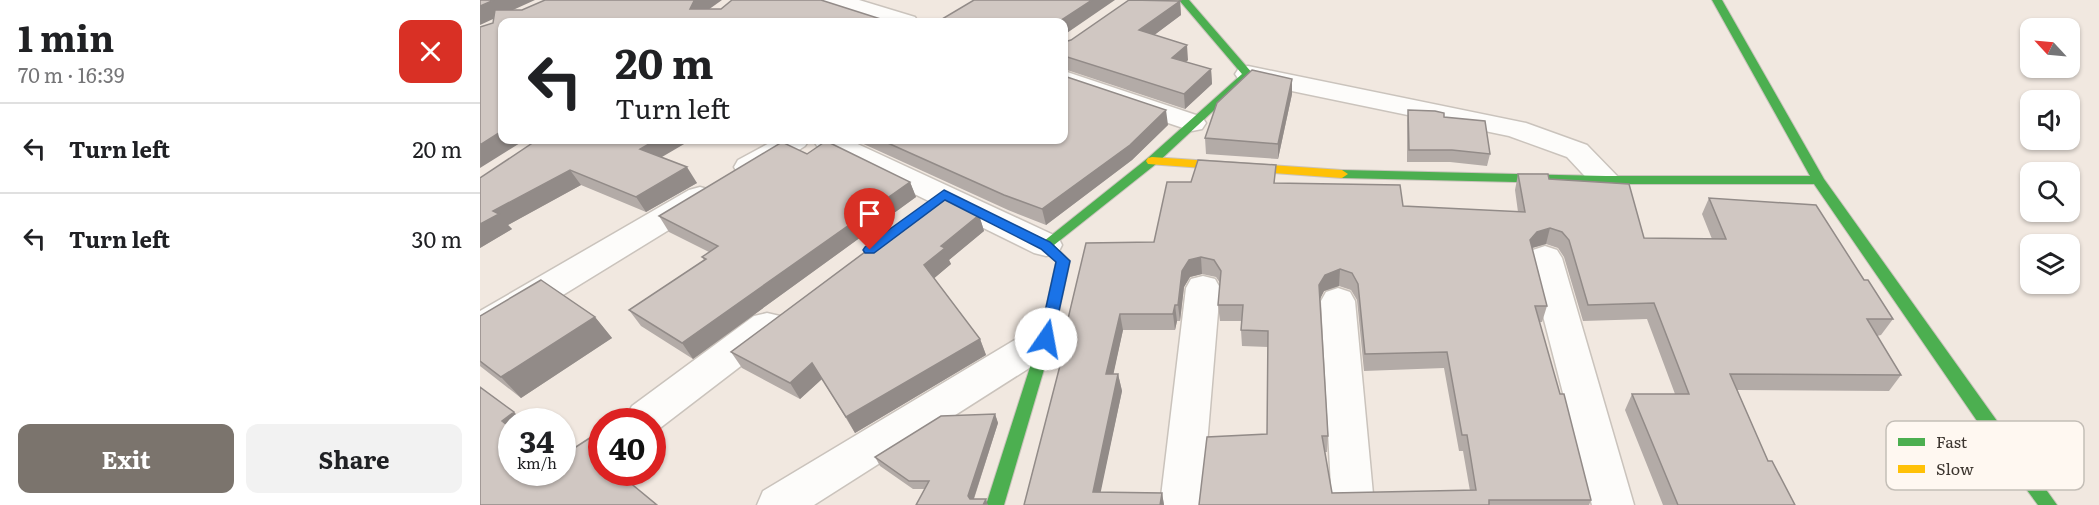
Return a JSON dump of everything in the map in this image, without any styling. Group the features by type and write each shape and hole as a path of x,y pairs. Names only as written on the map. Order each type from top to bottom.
{"street":[{"path":"835,0 888,18"},
{"path":"1184,0 1248,74 1516,129 1577,151 1606,180"},
{"path":"1717,0 1818,180 1986,421"},
{"path":"1046,245 1152,161 1248,74"},
{"path":"1068,80 1192,123"},
{"path":"480,328 788,144"},
{"path":"836,144 944,194 1046,245 1063,261 1046,339 995,505"},
{"path":"1152,161 1328,174 1606,180 1818,180"},
{"path":"915,216 944,194"},
{"path":"1545,258 1613,505"},
{"path":"1181,505 1203,288"},
{"path":"1338,301 1353,505"},
{"path":"658,408 790,309"},
{"path":"778,505 1046,339"},
{"path":"2037,490 2048,505"}],"building":[{"path":"480,0 494,0 480,6"},
{"path":"545,0 695,0 690,9 721,9 732,0 821,0 877,18 498,18 498,134 480,145 480,27 493,23 495,10 522,10"},
{"path":"974,0 1092,0 1065,18 944,18"},
{"path":"1129,0 1180,1 1139,30 1187,45 1172,58 1211,69 1184,94 1068,57 1068,41"},
{"path":"1252,70 1292,79 1278,144 1205,138 1217,103"},
{"path":"1068,77 1166,110 1130,145 1042,209 1004,195 890,144 1068,144"},
{"path":"1408,110 1435,111 1444,113 1444,117 1485,121 1490,154 1452,150 1409,150"},
{"path":"531,144 649,144 640,149 687,167 636,197 570,170 493,211 499,214 480,224 480,178"},
{"path":"779,144 786,144 807,154 822,144 832,144 910,182 682,343 629,310 706,259 702,257 718,246 659,216"},
{"path":"1198,160 1276,165 1274,183 1400,185 1403,206 1525,212 1518,174 1548,174 1549,179 1629,184 1644,238 1726,239 1709,198 1816,205 1864,280 1868,280 1893,319 1867,319 1901,375 1730,374 1768,461 1772,461 1795,505 1678,505 1632,394 1689,394 1654,303 1588,305 1569,240 1562,232 1550,228 1537,232 1530,240 1547,306 1535,306 1560,394 1564,394 1591,500 1489,500 1489,505 1199,505 1207,437 1267,434 1268,331 1241,330 1243,305 1218,305 1221,271 1214,260 1201,257 1189,260 1182,271 1178,305 1175,305 1173,314 1120,314 1106,374 1118,374 1093,492 1162,493 1160,505 1024,505 1071,323 1067,323 1086,243 1154,242 1167,182 1191,182","holes":["1340,269 1352,273 1358,284 1365,354 1447,352 1462,435 1467,435 1476,490 1332,493 1322,436 1328,436 1319,285 1325,275"]},
{"path":"940,196 979,215 941,246 945,248 924,265 980,339 846,417 812,363 790,383 731,352"},
{"path":"541,280 595,317 501,377 480,361 480,316"},
{"path":"480,387 509,408 498,408 498,486 576,486 576,447 588,439 588,486 634,486 657,505 480,505"},
{"path":"995,414 968,496 970,499 986,499 983,505 916,505 929,481 909,481 875,457 941,416"}],"traffic: fast":[{"path":"995,505 1046,339 1063,261 1046,245 1152,161 1248,74 1184,0"},
{"path":"1717,0 1818,180 1986,421"},
{"path":"1342,174 1606,180 1818,180"},
{"path":"2037,490 2048,505"}],"traffic: slow":[{"path":"1152,161 1342,174"}],"route":[{"path":"870,250 944,194 1046,245 1063,261 1046,339"}]}
